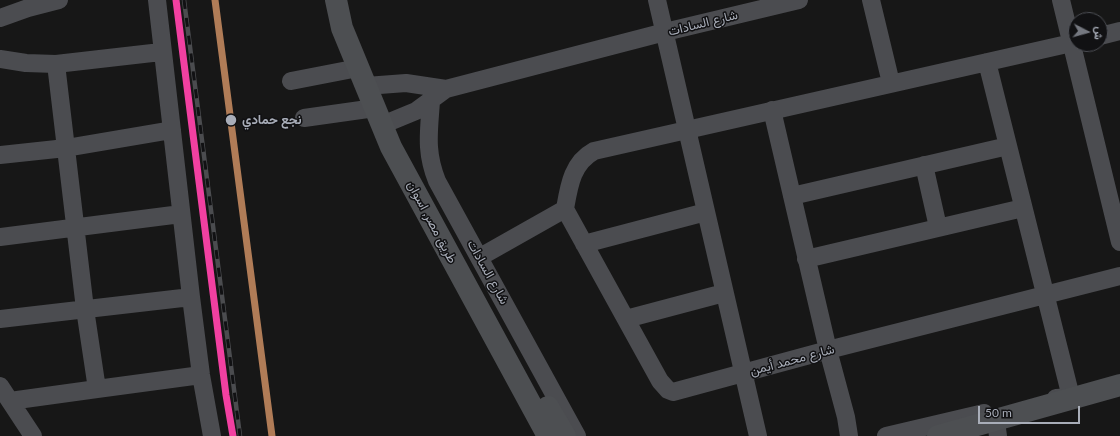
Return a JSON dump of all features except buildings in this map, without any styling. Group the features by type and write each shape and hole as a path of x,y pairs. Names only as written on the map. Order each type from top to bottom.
{"main road":[{"name":"طريق مصر, اسوان","path":"336,0 342,28 391,147 563,435"},
{"path":"938,436 1071,397 1120,385"},
{"path":"969,436 997,432 1120,398"}],"street":[{"path":"0,18 28,8 59,0"},
{"path":"157,0 161,52 172,130 191,297 201,375 212,436"},
{"path":"657,0 758,436"},
{"name":"شارع السادات","path":"291,81 362,77 446,89 665,32 755,5 799,0"},
{"path":"871,0 891,83"},
{"path":"1060,0 1068,24"},
{"path":"1108,34 1120,31"},
{"path":"480,257 565,209 573,174 585,156 594,152 1068,43"},
{"path":"0,59 26,63 56,64 161,52"},
{"path":"1076,52 1120,242"},
{"path":"886,436 1024,403 1071,397 987,62"},
{"path":"56,64 85,308 97,389"},
{"name":"شارع السادات","path":"304,118 379,116 410,113 431,101 446,89"},
{"name":"شارع السادات","path":"431,101 428,144 430,163 437,181 480,257 563,435"},
{"path":"772,110 828,350 846,417 849,436"},
{"path":"0,155 66,148 172,130"},
{"path":"792,196 1008,146"},
{"path":"924,165 938,226"},
{"path":"806,258 938,226 1023,208"},
{"name":"شارع محمد أيمن","path":"565,209 660,381 668,390 680,391 828,350 1120,276"},
{"path":"584,244 706,212"},
{"path":"0,236 182,214"},
{"path":"626,319 724,293"},
{"path":"0,319 85,308 191,297"},
{"path":"10,401 201,375"},
{"path":"0,386 32,436"}],"railway":[{"path":"176,0 226,395 233,436"},
{"path":"184,0 240,436"},
{"path":"215,0 272,436"}],"transit line":[{"path":"176,0 226,395 233,436"},
{"path":"215,0 272,436"}],"place":[{"name":"نجع حمادي","path":"231,120"}]}
